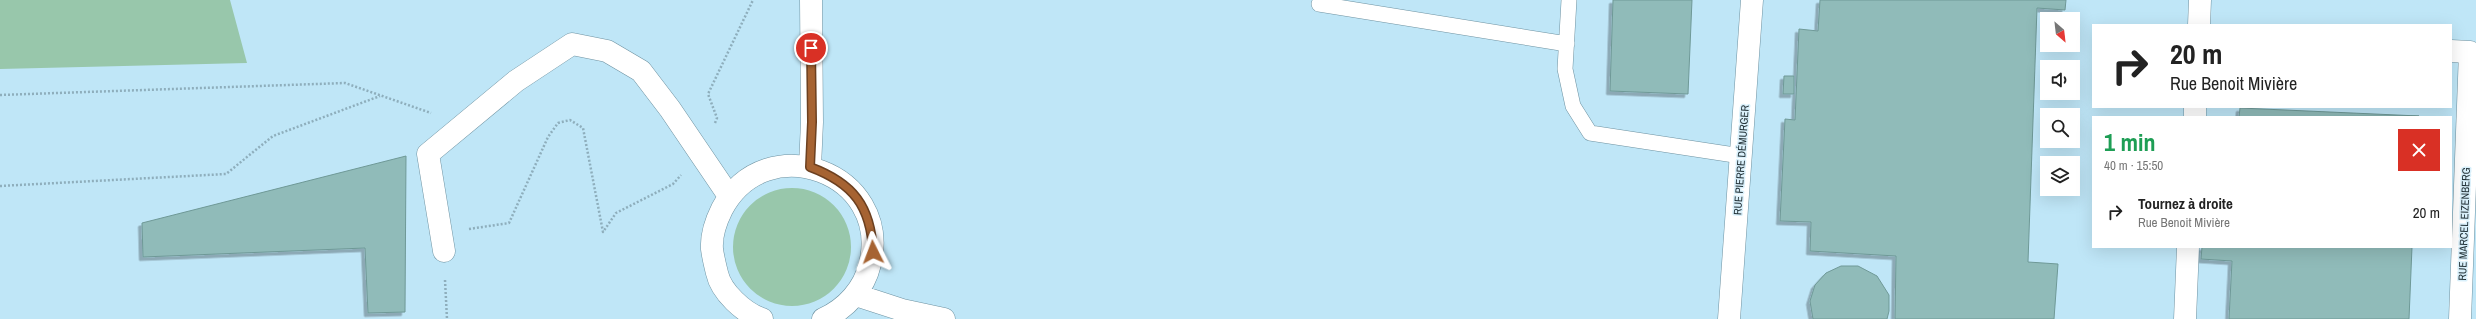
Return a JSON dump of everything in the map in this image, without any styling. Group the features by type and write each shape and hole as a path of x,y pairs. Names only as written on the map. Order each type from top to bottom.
{"street":[{"path":"810,167 812,122 811,0"},
{"name":"RUE PIERRE DÉMURGER","path":"1729,319 1752,0"},
{"path":"2199,24 2200,0"},
{"path":"443,242 428,154 516,81 572,44 607,51 641,71 670,108 729,196"},
{"name":"RUE MARCEL EIZENBERG","path":"2452,51 2470,52 2460,319"},
{"path":"762,319 754,316 732,299 718,276 712,249 716,221 729,196 745,180 765,170 787,165 810,167 831,175 850,189 864,207 872,229 873,252 868,275 856,295 835,314 823,319"},
{"path":"2184,319 2188,248"},
{"path":"856,295 902,310 944,319"}],"lane":[{"path":"1569,0 1565,69 1573,106 1590,133 1741,156"},
{"path":"1319,4 1567,44"}],"path":[{"path":"447,319 443,242 509,223 548,137 558,123 570,120 583,128 602,232 616,213 673,184 701,155 717,118 708,94 753,0"},
{"path":"0,94 345,83 463,125"},
{"path":"0,186 226,174 273,136 381,96"}],"green space":[{"path":"0,0 230,0 247,63 0,69"},
{"path":"792,188 815,192 834,205 847,224 851,247 847,270 834,289 815,302 792,306 769,302 750,289 737,270 733,247 737,224 750,205 769,192"}],"building":[{"path":"1613,0 1692,0 1688,94 1610,91"},
{"path":"1820,0 2066,0 2065,10 2037,8 2028,262 2058,264 2054,319 1895,319 1896,256 1810,251 1811,222 1780,221 1785,119 1795,120 1799,29 1818,31"},
{"path":"1784,76 1794,76 1794,94 1783,94"},
{"path":"2240,108 2419,116 2239,116"},
{"path":"406,156 405,312 368,313 365,248 143,257 142,223"},
{"path":"2202,248 2412,248 2409,319 2229,319 2232,261 2201,259"},
{"path":"1841,266 1858,266 1877,276 1889,295 1889,311 1887,319 1813,319 1810,301 1815,285 1826,273"}],"route":[{"path":"811,48 812,122 810,167 831,175 850,189 864,207 872,229 873,252"}]}
